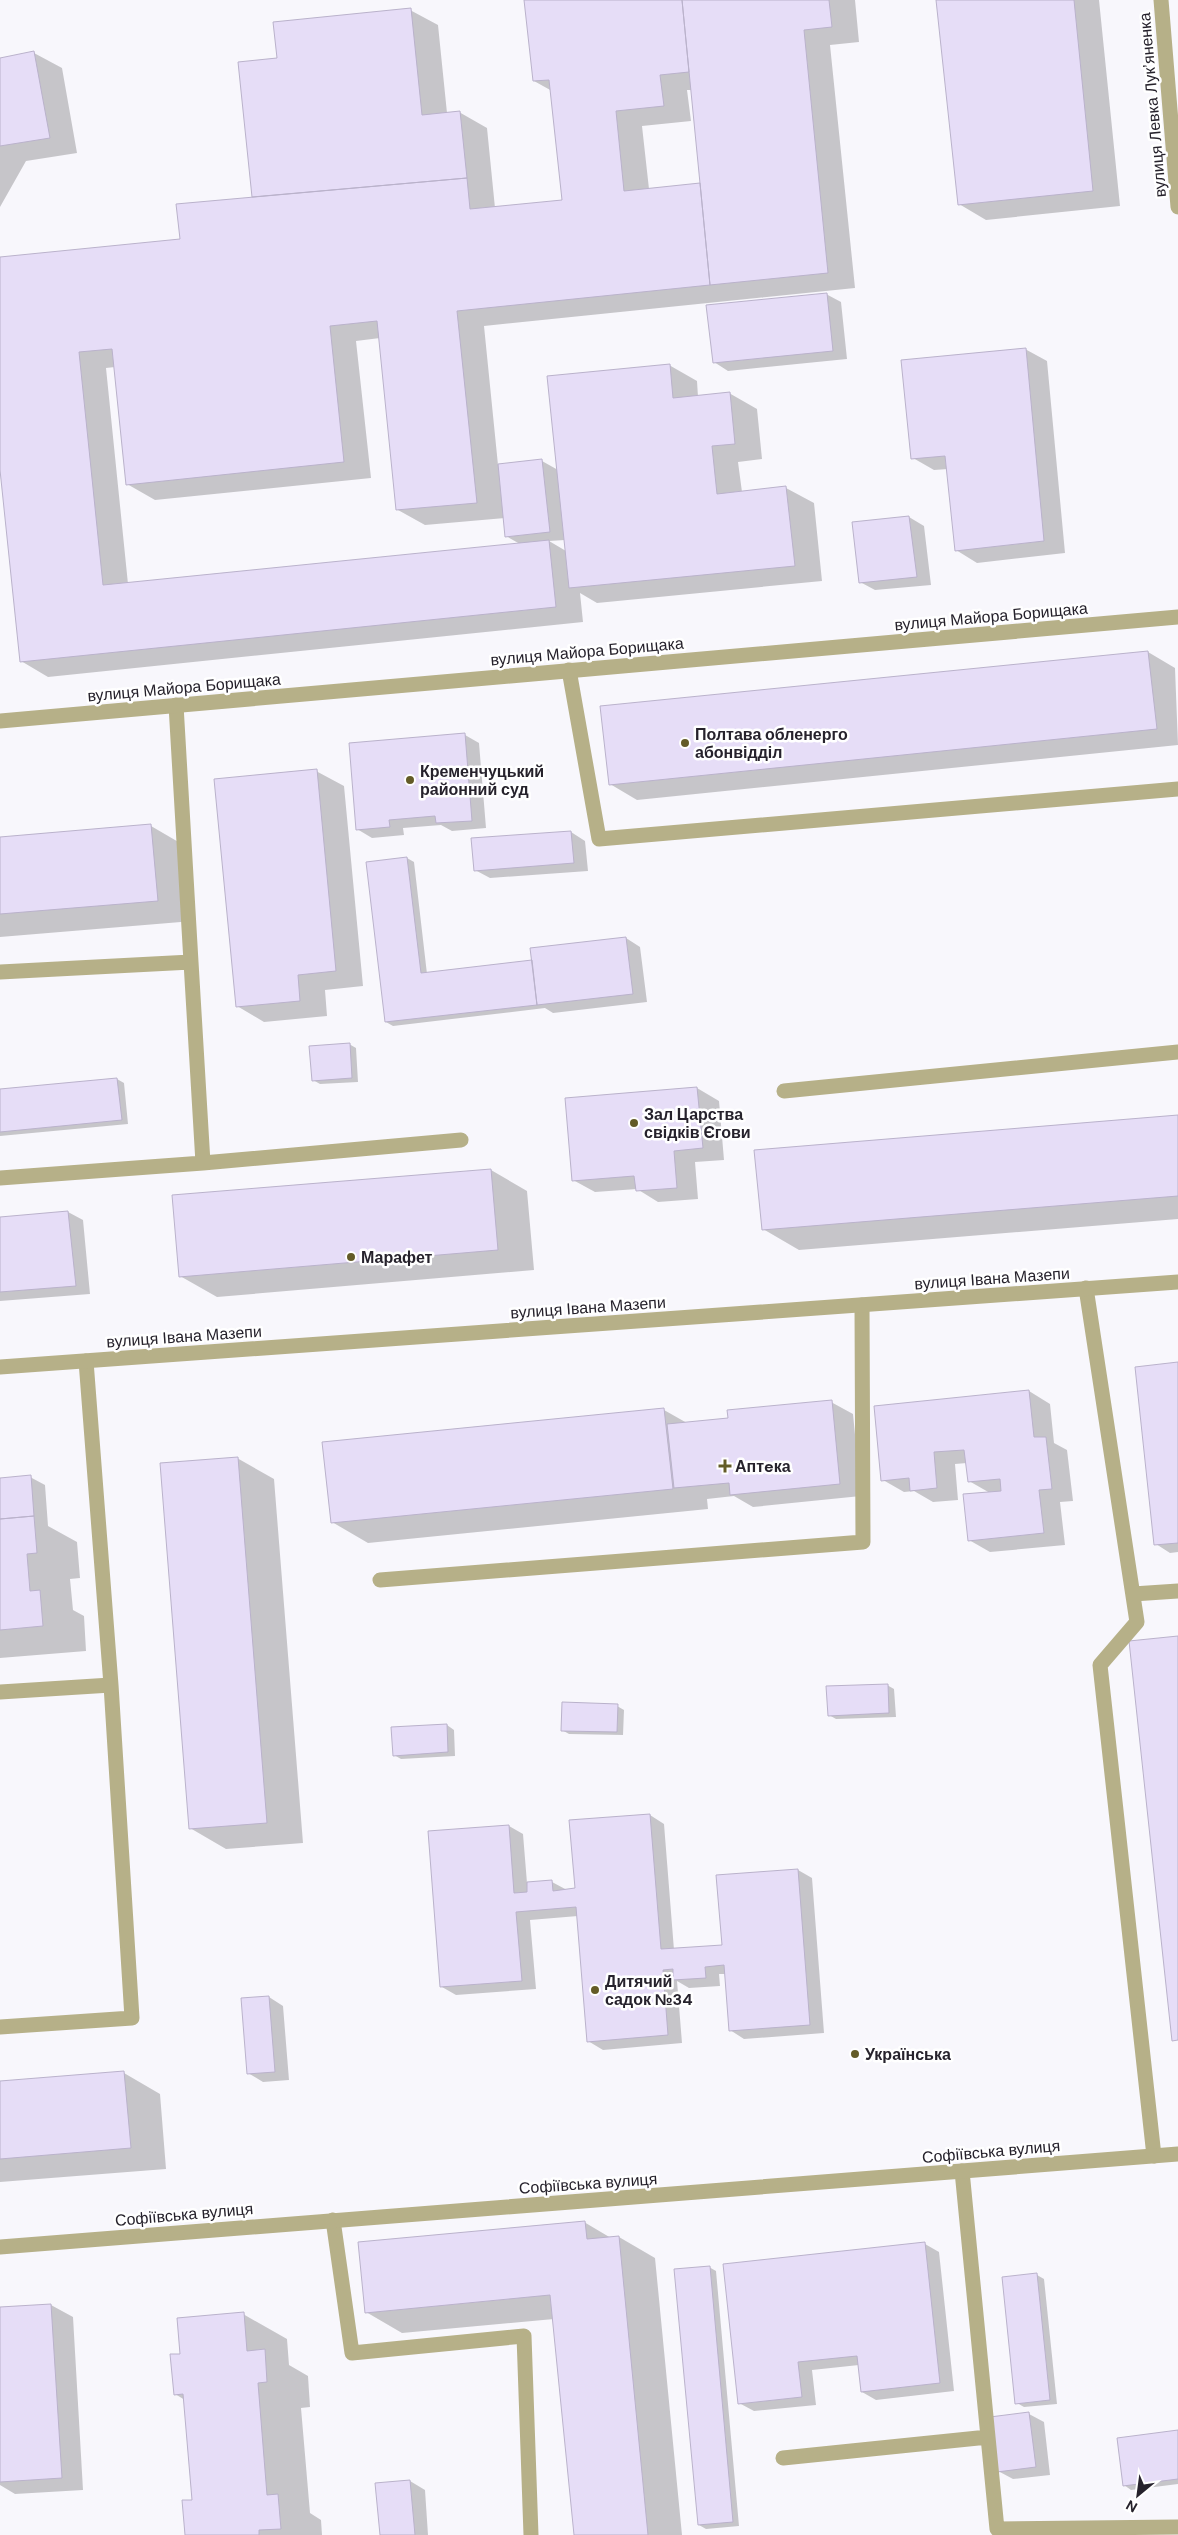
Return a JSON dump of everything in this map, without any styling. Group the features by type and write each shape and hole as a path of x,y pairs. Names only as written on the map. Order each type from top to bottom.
{"street":[{"name":"вулиця Левка Лукʼяненка","path":"1161,0 1178,207"},
{"name":"вулиця Майора Борищака","path":"0,721 1178,617"},
{"path":"569,670 599,838 1178,789"},
{"path":"176,705 203,1162"},
{"path":"0,972 191,962"},
{"path":"784,1091 1178,1052"},
{"path":"0,1178 461,1140"},
{"name":"вулиця Івана Мазепи","path":"0,1367 1178,1282"},
{"path":"1086,1288 1137,1622 1100,1665 1154,2156"},
{"path":"380,1580 863,1542 862,1305"},
{"path":"0,2027 132,2018 111,1684 86,1361"},
{"path":"1133,1594 1178,1591"},
{"path":"0,1692 111,1684"},
{"name":"Софіївська вулиця","path":"0,2247 1178,2154"},
{"path":"962,2171 997,2529 1178,2528"},
{"path":"333,2220 352,2353 524,2336 531,2535"},
{"path":"783,2458 988,2437"}],"building":[{"path":"524,0 682,0 689,72 660,75 664,106 616,111 624,191 700,183 710,285 457,311 477,503 396,510 377,321 330,326 344,462 126,485 112,349 79,352 103,585 549,540 556,607 20,662 0,470 0,257 180,239 176,204 467,178 470,209 562,200 549,80 533,81"},
{"path":"682,0 829,0 832,27 804,30 828,273 710,285"},
{"path":"936,0 1074,0 1093,191 958,205"},
{"path":"411,8 422,115 460,111 467,178 252,197 238,62 277,58 273,22"},
{"path":"34,51 50,138 0,146 0,58"},
{"path":"827,293 833,351 713,363 706,305"},
{"path":"1026,348 1044,541 955,551 945,456 911,459 901,360"},
{"path":"670,364 673,398 730,392 735,444 712,446 717,494 786,486 795,566 569,588 547,376"},
{"path":"542,459 550,532 505,537 498,464"},
{"path":"909,516 917,577 859,583 852,522"},
{"path":"1148,651 1157,729 609,785 600,706"},
{"name":"Кременчуцький районний суд","path":"465,733 472,821 436,823 435,816 389,820 390,827 356,830 349,743"},
{"path":"317,769 336,971 298,975 300,1001 236,1007 214,779"},
{"path":"151,824 158,901 0,914 0,837"},
{"path":"571,831 574,863 474,871 471,838"},
{"path":"407,857 421,973 532,960 537,1005 385,1022 366,862"},
{"path":"626,937 633,994 537,1005 530,948"},
{"path":"350,1043 352,1078 312,1081 309,1046"},
{"path":"117,1078 122,1120 0,1132 0,1089"},
{"name":"Зал Царства свідків Єгови","path":"697,1087 703,1148 674,1151 677,1188 636,1191 634,1176 572,1181 565,1098"},
{"path":"1178,1115 1178,1196 762,1230 754,1150"},
{"path":"491,1169 498,1250 179,1277 172,1195"},
{"path":"68,1211 76,1286 0,1292 0,1217"},
{"path":"1178,1362 1178,1543 1154,1545 1135,1367"},
{"path":"1029,1390 1034,1437 1046,1437 1052,1489 1039,1490 1044,1533 968,1541 963,1494 1001,1491 1000,1479 968,1482 964,1450 934,1452 937,1488 910,1491 909,1478 881,1481 874,1406"},
{"path":"832,1400 840,1484 730,1495 729,1483 674,1488 667,1424 728,1418 727,1410"},
{"path":"664,1408 673,1489 331,1523 322,1442"},
{"path":"238,1457 267,1823 189,1829 160,1463"},
{"path":"31,1475 34,1516 0,1519 0,1478"},
{"path":"34,1516 37,1553 27,1554 30,1591 40,1590 43,1626 0,1630 0,1519"},
{"path":"1178,1636 1178,2040 1172,2041 1129,1641"},
{"path":"888,1684 889,1713 828,1716 826,1686"},
{"path":"562,1702 618,1704 617,1732 561,1731"},
{"path":"447,1724 448,1752 393,1756 391,1727"},
{"path":"650,1814 661,1949 722,1945 716,1875 798,1869 810,2025 729,2031 724,1965 705,1967 706,1978 673,1980 673,1969 663,1970 668,2035 587,2042 576,1907 516,1912 522,1981 440,1987 428,1831 509,1825 514,1893 527,1892 527,1882 552,1880 553,1891 575,1888 569,1820"},
{"path":"269,1996 275,2072 247,2074 241,1998"},
{"path":"124,2071 131,2148 0,2159 0,2081"},
{"path":"585,2221 587,2239 619,2236 648,2535 574,2535 550,2295 365,2313 358,2242"},
{"path":"925,2242 940,2383 861,2392 857,2356 798,2362 802,2397 738,2404 723,2264"},
{"path":"710,2266 733,2522 698,2525 674,2269"},
{"path":"1037,2273 1050,2400 1015,2404 1002,2277"},
{"path":"51,2304 62,2478 0,2482 0,2307"},
{"path":"244,2312 247,2351 265,2349 267,2382 258,2383 267,2495 278,2494 281,2529 259,2530 259,2535 185,2535 182,2500 192,2500 183,2394 174,2395 170,2354 180,2354 177,2318"},
{"path":"1029,2412 1036,2467 997,2472 990,2417"},
{"path":"1178,2430 1178,2479 1123,2486 1117,2438"},
{"path":"410,2480 415,2535 380,2535 375,2483"}],"place":[{"name":"Полтава обленерго абонвідділ","path":"685,743"},
{"name":"Кременчуцький районний суд","path":"410,780"},
{"name":"Зал Царства свідків Єгови","path":"634,1123"},
{"name":"Марафет","path":"351,1257"},
{"name":"Аптeка","path":"725,1466"},
{"name":"Дитячий садок №34","path":"595,1990"},
{"name":"Українська","path":"855,2054"}]}
